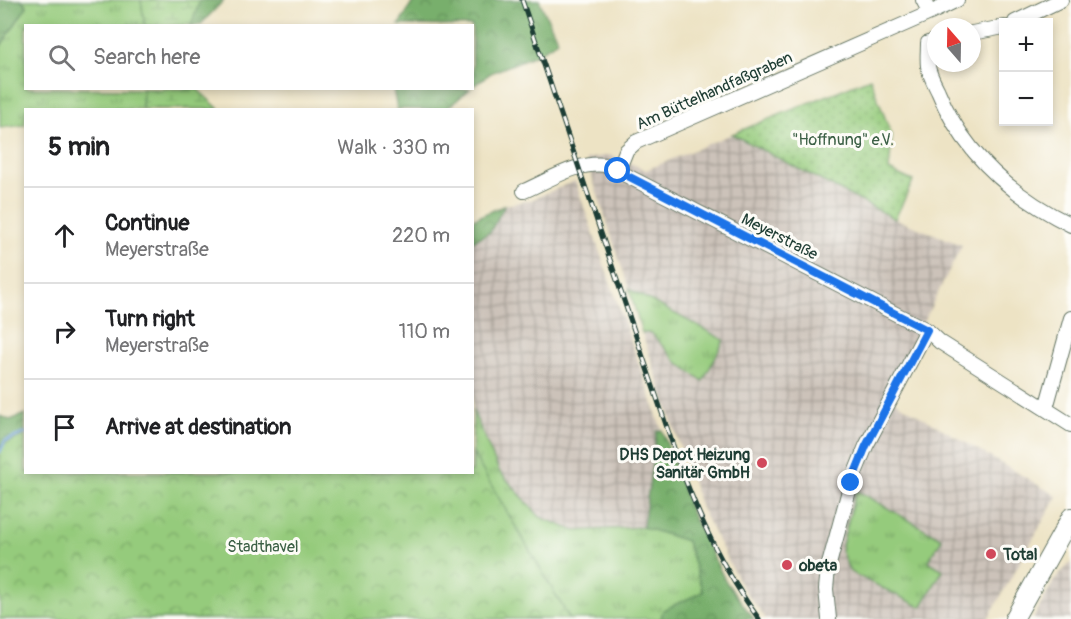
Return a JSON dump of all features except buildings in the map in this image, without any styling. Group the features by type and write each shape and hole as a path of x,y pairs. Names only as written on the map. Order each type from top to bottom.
{"main road":[{"path":"1014,619 1071,517"}],"street":[{"name":"Am Büttelhandfaßgraben","path":"618,171 626,151 636,142 927,6 957,0"},
{"path":"1023,18 1061,0"},
{"path":"981,31 999,28"},
{"path":"930,72 942,101 962,136 979,158 1018,193 1071,225"},
{"path":"524,191 579,166 592,163 606,165 618,171"},
{"name":"Meyerstraße","path":"618,171 927,330 939,342 1071,425"},
{"path":"1046,408 1071,318"},
{"path":"829,619 826,589 828,568 851,483 866,446 927,330"}],"shaded area":[{"path":"732,134 895,219 962,245 886,396 1057,496 988,619 766,619 742,587 701,508 642,333 651,332 678,363 724,340 629,289 586,159 611,155 646,170","holes":["856,491 941,539 928,562"]},
{"path":"575,181 662,430 657,431 643,527 575,531 540,517 499,471 474,413 474,240 490,232 505,205 531,200"},
{"path":"1071,562 1071,619 1033,619 1054,581"}],"green space":[{"path":"0,0 22,0 27,6 0,47"},
{"path":"22,0 141,0 145,24 24,24 24,90 143,90 142,108 24,108 24,125 0,128 0,47 27,6"},
{"path":"141,0 200,0 191,24 145,24"},
{"path":"200,0 224,0 201,24 192,24"},
{"path":"414,0 539,0 558,41 535,55 491,73 474,85 474,24 400,24"},
{"name":"\"Hoffnung\" e.V.","path":"870,78 892,136 889,170 913,181 895,219 732,134"},
{"path":"143,90 198,90 218,108 142,108"},
{"path":"393,90 469,90 447,108 397,108"},
{"path":"505,205 490,232 474,240 474,219"},
{"path":"629,289 724,340 703,381 678,363 651,333 642,333"},
{"name":"Stadthavel","path":"474,413 499,471 540,517 575,531 643,527 687,541 703,592 664,610 661,619 0,619 0,465 24,471 24,474 474,474"},
{"path":"24,414 24,456 0,465 0,416 10,420"},
{"path":"662,430 691,512 726,582 754,619 661,619 663,610 703,592 687,541 643,527 657,431"},
{"name":"Stadthavel","path":"24,435 24,474 474,474 474,456 570,619 0,619 0,446"},
{"path":"856,490 942,539 928,561 943,570 921,607 850,572 841,550"}],"waterway":[{"path":"0,452 5,441 24,434"}],"railway":[{"path":"522,0 680,466 714,545 734,582 759,619"}],"place":[{"name":"DHS Depot Heizung Sanitär GmbH","path":"762,463"},
{"name":"Total","path":"991,554"},
{"name":"obeta","path":"787,565"}],"route":[{"path":"618,171 927,330 866,446 851,483"}]}
